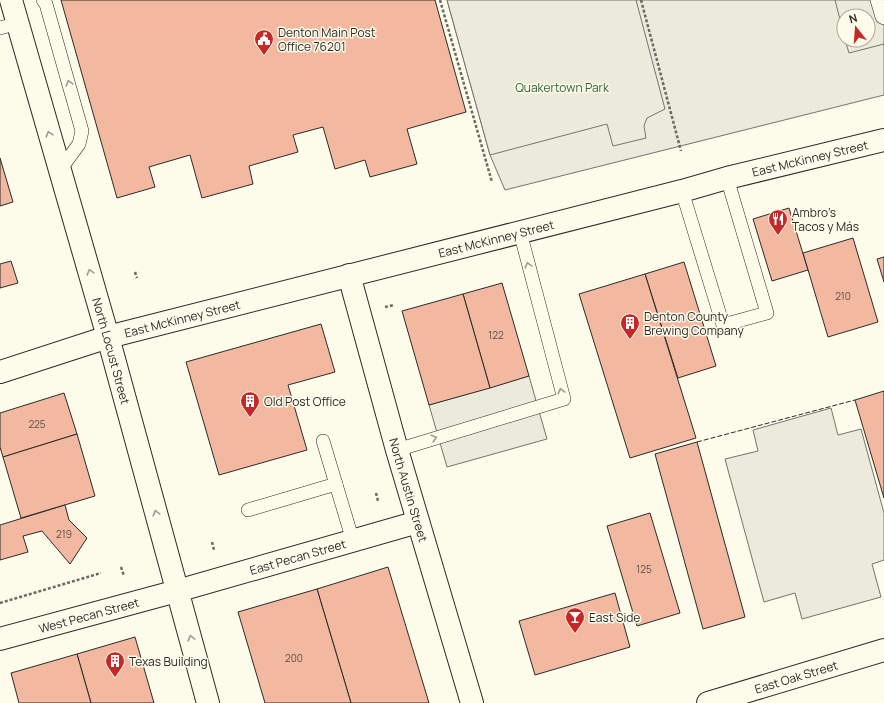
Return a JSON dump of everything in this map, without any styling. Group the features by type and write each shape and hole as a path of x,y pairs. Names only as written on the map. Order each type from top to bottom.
{"main road":[{"name":"North Locust Street","path":"11,0 9,25 60,170 108,337 208,703"},
{"name":"East McKinney Street","path":"0,372 108,337 727,178 884,140"},
{"name":"North Austin Street","path":"348,275 397,450 472,703"},
{"name":"East Pecan Street","path":"178,591 418,522"},
{"name":"West Pecan Street","path":"0,639 178,591"},
{"name":"East Oak Street","path":"708,703 884,650"}],"lane":[{"path":"42,0 46,4 82,131 79,144 60,170"},
{"path":"877,0 882,17 884,18"},
{"path":"682,190 723,325 766,313 727,178"},
{"path":"397,450 564,399 520,232"},
{"path":"323,441 353,540"},
{"path":"248,510 336,484"}],"path":[{"path":"440,0 492,182"},
{"path":"641,0 681,151"},
{"path":"135,272 137,278"},
{"path":"385,307 394,305"},
{"path":"376,493 378,501"},
{"path":"212,542 214,550"},
{"path":"121,567 124,576"},
{"path":"0,603 101,573"}],"green space":[{"name":"Quakertown Park","path":"447,0 884,0 884,95 505,190 490,155"}],"shaded area":[{"path":"447,0 636,0 665,109 647,118 644,126 646,138 613,146 607,124 490,155"},
{"path":"835,0 884,0 884,44 876,46 876,8 837,8"},
{"path":"847,48 868,48 849,53"},
{"path":"529,376 547,439 447,467 429,405"},
{"path":"831,408 838,435 861,429 884,513 884,560 872,564 881,597 802,619 795,593 764,602 725,459 758,451 753,430"}],"building":[{"name":"Denton Main Post Office 76201","path":"61,0 435,0 466,112 407,129 417,164 370,177 365,160 335,169 323,127 293,135 298,152 249,166 253,184 202,198 190,155 149,167 155,187 117,198"},
{"path":"0,158 13,202 0,206"},
{"name":"Ambro’s Tacos y Más","path":"789,208 808,270 772,281 753,219"},
{"path":"853,238 878,322 828,337 803,253"},
{"path":"884,257 884,282 877,259"},
{"path":"11,261 18,283 0,288 0,264"},
{"path":"684,262 716,366 678,378 645,274"},
{"name":"Denton County Brewing Company","path":"645,274 696,438 630,458 579,294"},
{"path":"502,283 529,376 490,388 463,294"},
{"path":"463,294 490,388 429,405 402,311"},
{"name":"Old Post Office","path":"321,324 335,372 288,385 307,450 219,475 186,362"},
{"path":"884,391 884,498 855,400"},
{"path":"64,393 77,434 3,457 0,447 0,413"},
{"path":"77,434 95,496 21,518 3,457"},
{"path":"697,442 745,617 703,629 655,454"},
{"path":"65,505 69,520 87,538 70,564 42,531 23,536 28,552 0,560 0,525"},
{"path":"650,513 680,613 637,626 607,526"},
{"path":"388,567 429,703 351,703 317,589"},
{"path":"317,589 351,703 265,703 238,612"},
{"name":"East Side","path":"615,593 630,647 535,675 519,621"},
{"name":"Texas Building","path":"135,637 154,703 91,703 77,654"},
{"path":"77,654 91,703 19,703 11,673"}],"fence":[{"path":"697,442 855,400"}],"place":[{"name":"Denton Main Post Office 76201","path":"264,56"},
{"name":"Ambro’s Tacos y Más","path":"778,236"},
{"name":"Denton County Brewing Company","path":"630,340"},
{"name":"Old Post Office","path":"250,418"},
{"name":"East Side","path":"575,634"},
{"name":"Texas Building","path":"115,678"}]}
